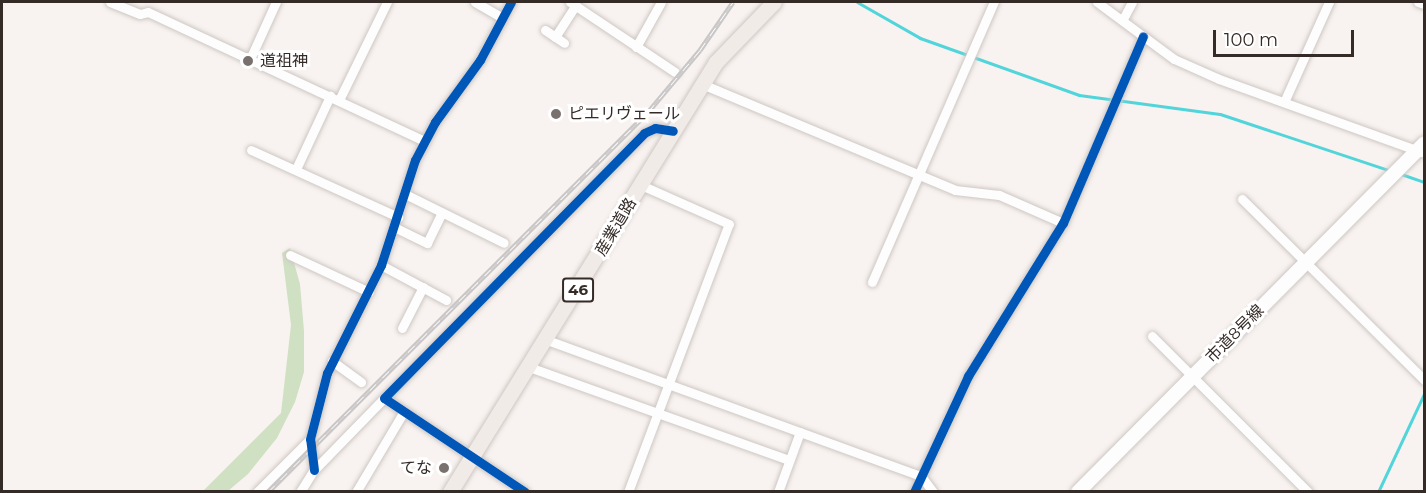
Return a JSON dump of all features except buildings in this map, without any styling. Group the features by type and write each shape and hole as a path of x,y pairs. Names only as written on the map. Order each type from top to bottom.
{"main road":[{"name":"産業道路","path":"450,492 547,340 702,84 723,54 774,2"}],"street":[{"path":"110,2 140,14 148,12 425,141"},
{"path":"148,12 150,2"},
{"path":"250,58 276,2"},
{"path":"296,169 387,2"},
{"path":"475,2 501,17"},
{"path":"315,470 310,439 332,362 381,265 425,141 480,60 511,2"},
{"path":"636,47 661,2"},
{"path":"872,282 994,2"},
{"path":"1097,2 1123,19 1174,59 1284,102 1422,149"},
{"path":"1123,19 1132,2"},
{"path":"1284,102 1329,2"},
{"path":"1418,2 1425,4"},
{"path":"555,37 573,3 675,72"},
{"path":"545,30 564,43"},
{"path":"914,492 968,375 1063,223 1143,36"},
{"path":"702,84 955,190 999,195 1063,223"},
{"path":"300,492 315,470 644,133 655,128 673,131"},
{"name":"市道8号線","path":"1078,492 1422,149"},
{"path":"251,150 398,217"},
{"path":"628,492 729,224 641,185"},
{"path":"405,194 504,243"},
{"path":"1242,199 1425,380"},
{"path":"394,227 427,243 442,212"},
{"path":"290,255 369,292"},
{"path":"381,265 447,300"},
{"path":"402,328 423,287"},
{"path":"1152,336 1308,492"},
{"path":"547,340 921,476 933,492"},
{"path":"332,362 361,382"},
{"path":"530,367 789,460"},
{"path":"384,398 525,492"},
{"path":"356,492 404,411"},
{"path":"778,492 800,432"},
{"path":"256,492 310,439"}],"green space":[{"path":"290,248 300,284 304,331 304,372 295,402 277,438 248,474 228,491 202,492 281,413 291,325 282,253"}],"waterway":[{"path":"857,2 920,38 1079,95 1220,114 1391,171"},
{"path":"1401,174 1424,182"},
{"path":"1378,492 1424,394"}],"railway":[{"path":"268,492 648,112 700,50 733,2"}],"cycle path":[{"path":"314,470 310,439 327,373 381,265 415,160 435,122 480,60 511,2"},
{"path":"914,492 968,376 1063,223 1143,36"},
{"path":"525,492 384,398 644,133 655,128 673,131"}],"place":[{"name":"道祖神","path":"248,61"},
{"name":"ピエリヴェール","path":"556,114"},
{"name":"てな","path":"444,468"}]}
